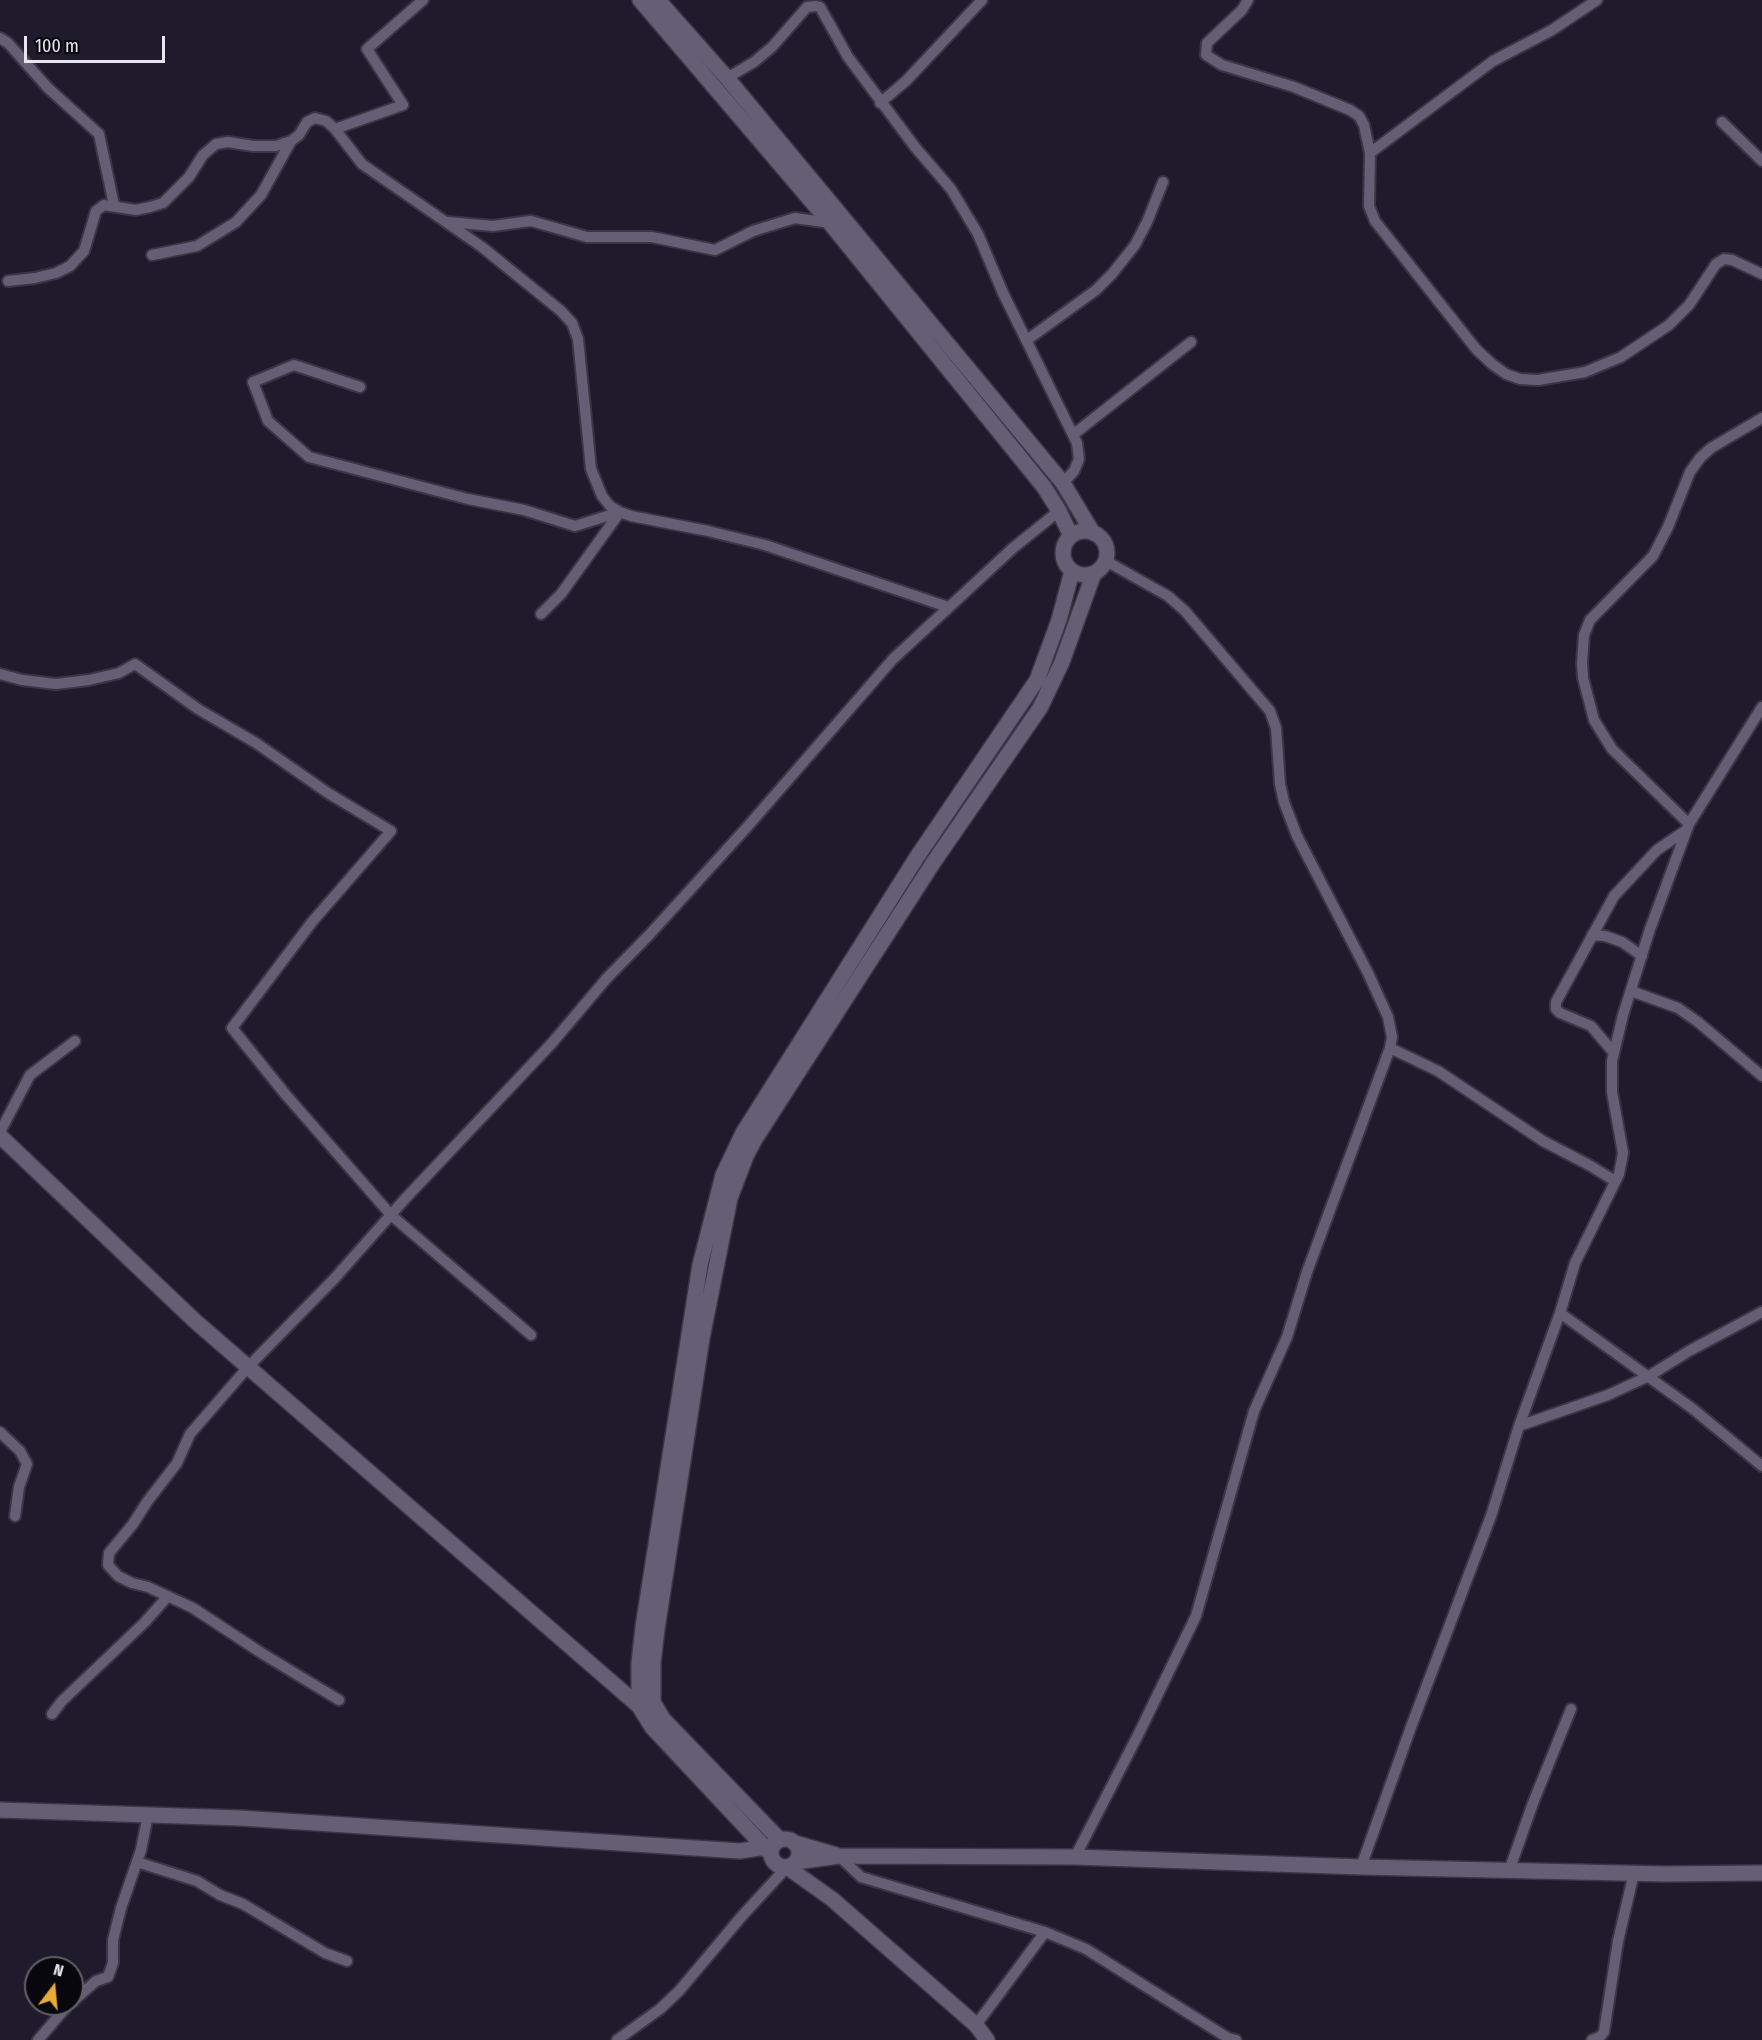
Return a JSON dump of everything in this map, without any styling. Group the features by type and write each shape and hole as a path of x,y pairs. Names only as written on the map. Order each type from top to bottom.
{"street":[{"path":"335,129 403,105 367,49 423,0"},
{"path":"640,0 830,223 1044,487 1071,536"},
{"path":"658,0 727,78 1063,483 1093,532 1102,539 1107,550 1106,561 1094,573 1062,662 1040,708 933,863 755,1139 730,1198 702,1338 657,1629 653,1663 653,1702 663,1719 785,1853 832,1899"},
{"path":"880,103 906,81 982,0"},
{"path":"1248,0 1242,10 1207,44 1206,55 1222,65 1294,87 1350,110 1359,116 1364,125 1370,153 1369,206 1375,221 1476,350 1506,374 1520,379 1538,380 1586,372 1621,357 1670,325 1689,305 1716,264 1724,259 1732,260 1762,274"},
{"path":"1370,153 1493,61 1552,30 1597,0"},
{"path":"727,78 754,62 772,47 807,8 814,3 820,7 848,57 880,103 915,147 937,170 964,208 978,234 1003,293 1074,434 1079,459 1074,471 1063,483"},
{"path":"0,38 8,43 48,88 99,134 114,205"},
{"path":"8,281 45,276 70,266 84,251 96,211 104,205 135,210 163,203 189,177 203,155 216,144 228,142 253,146 276,146 300,135 307,122 315,118 326,121 362,164 446,221 561,311 572,323 578,339 591,469 602,496 620,512 765,546 948,607"},
{"path":"1722,122 1762,160"},
{"path":"152,255 197,246 236,222 261,195 291,141"},
{"path":"1027,340 1096,290 1112,274 1135,245 1148,222 1163,182"},
{"path":"446,221 493,226 531,221 587,237 652,237 715,250 753,231 795,218 830,223"},
{"path":"1074,434 1191,342"},
{"path":"360,387 294,365 253,382 268,421 309,457 457,496 524,510 575,526 620,512"},
{"path":"1687,827 1612,749 1594,720 1582,663 1584,635 1590,620 1653,556 1668,527 1690,472 1700,458 1710,448 1762,418"},
{"path":"339,1700 193,1608 118,1576 108,1565 109,1553 177,1463 190,1434 248,1367 334,1279 552,1043 607,978 748,826 893,659 1013,548 1059,511"},
{"path":"541,614 561,594 620,512"},
{"path":"1093,532 1082,531 1071,536 1064,545 1063,551 1065,562 1072,571 1083,575 1094,573"},
{"path":"1075,1857 1125,1762 1196,1616 1254,1411 1287,1337 1322,1230 1390,1048 1392,1037 1388,1017 1368,972 1297,836 1284,802 1280,784 1276,728 1270,711 1185,611 1168,596 1106,561"},
{"path":"639,1706 639,1663 643,1627 690,1326 700,1265 726,1167 743,1132 917,857 1037,680 1059,620 1072,571"},
{"path":"0,674 22,680 56,684 119,673 135,664 198,709 256,743 328,793 391,831 312,922 232,1028 285,1095 391,1215 531,1335"},
{"path":"1361,1867 1491,1516 1519,1426 1579,1252 1622,1164 1623,1153 1611,1081 1614,1053 1642,956 1687,827 1762,707"},
{"path":"1614,1053 1591,1026 1556,1009 1556,1002 1607,907 1621,888 1657,850 1687,827"},
{"path":"1592,935 1605,936 1622,942 1642,956"},
{"path":"1631,991 1678,1008 1762,1076"},
{"path":"75,1041 30,1075 0,1134 195,1321 639,1706 652,1727 832,1899 976,2025 987,2040"},
{"path":"1390,1048 1438,1071 1543,1141 1615,1181"},
{"path":"1560,1312 1720,1430 1762,1466"},
{"path":"1519,1426 1608,1395 1649,1376 1689,1351 1762,1312"},
{"path":"0,1432 21,1451 27,1464 19,1487 15,1516"},
{"path":"52,1714 62,1701 168,1596"},
{"path":"1509,1871 1571,1708"},
{"path":"0,1810 240,1818 838,1856 1075,1857 1509,1871 1762,1873"},
{"path":"84,1992 96,1981 108,1977 113,1963 114,1934 137,1862 148,1815"},
{"path":"785,1853 838,1856 861,1878 1045,1932 1086,1949 1228,2038 1236,2040"},
{"path":"617,2040 660,2009 679,1991 742,1916 785,1853"},
{"path":"137,1862 197,1881 243,1904 325,1953 347,1961"},
{"path":"1592,2040 1600,2037 1604,2032 1618,1941 1634,1873"},
{"path":"976,2025 1045,1932"},
{"path":"38,2040 59,2016"}]}
